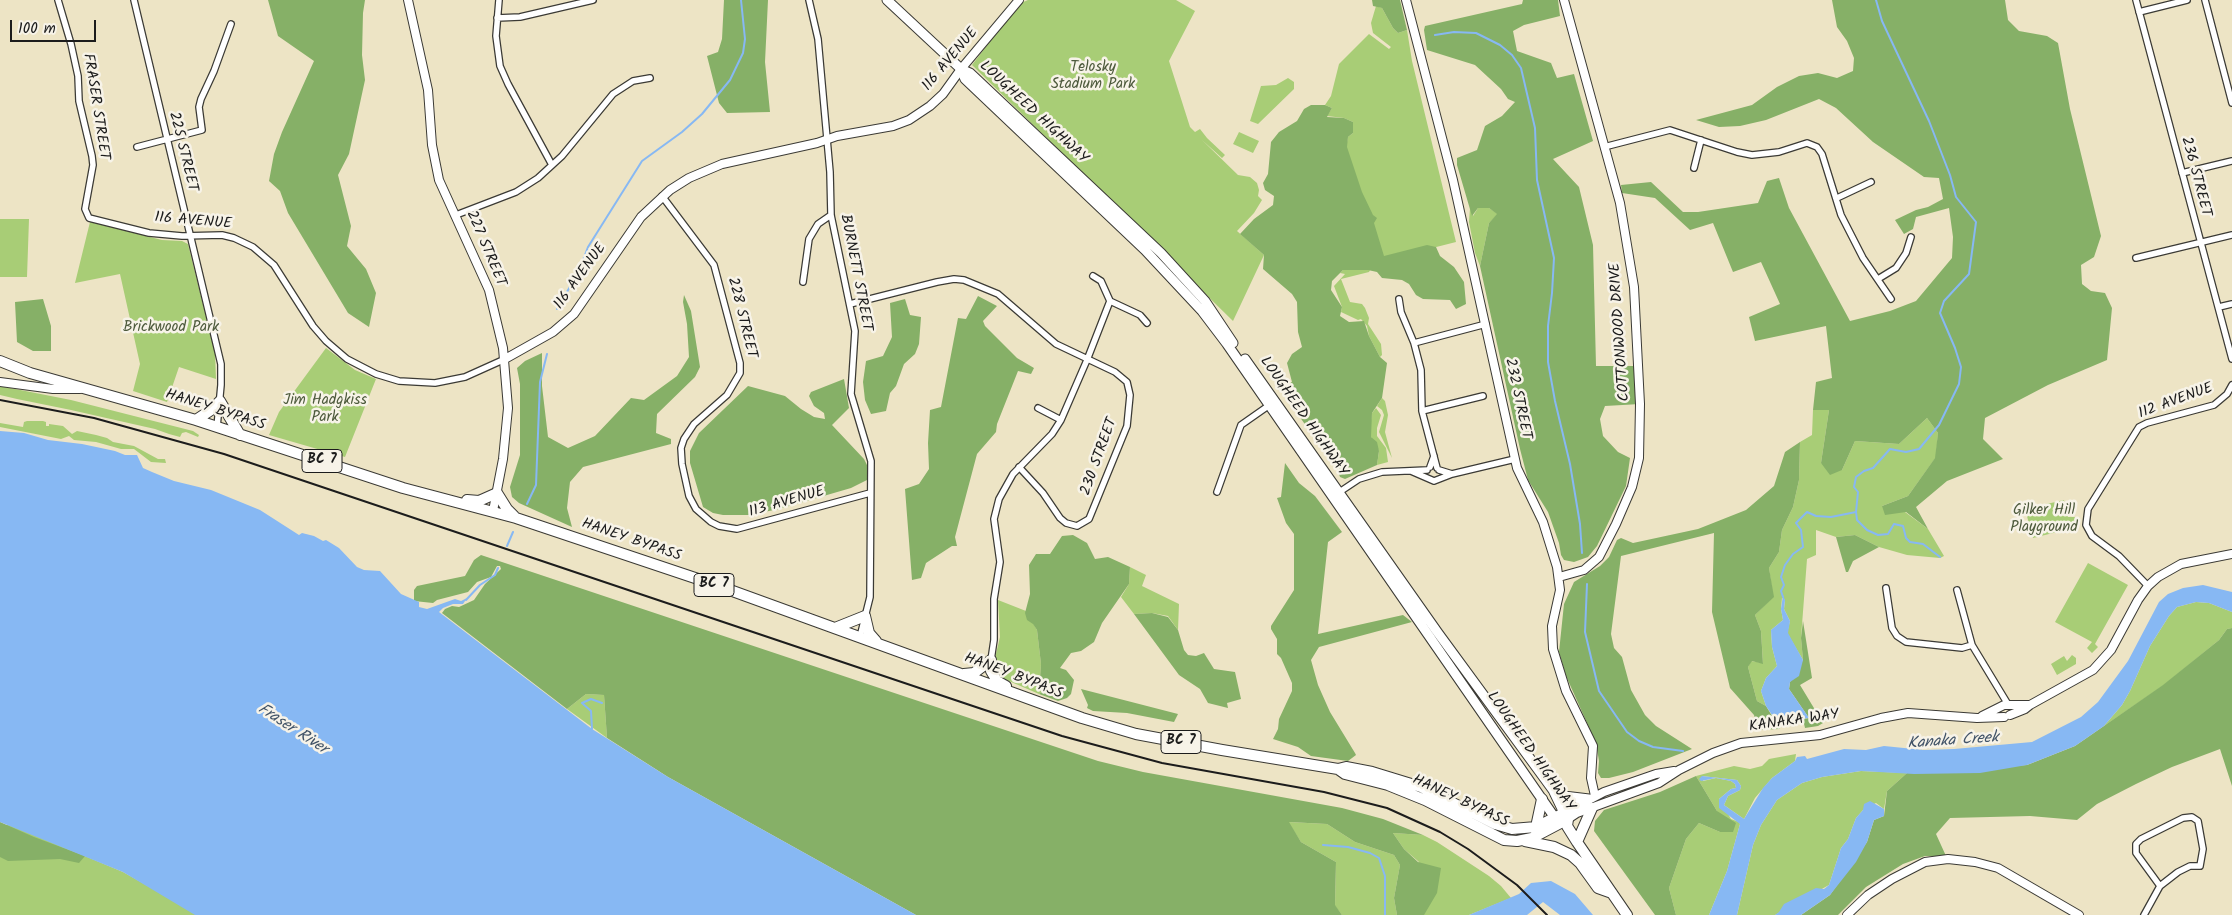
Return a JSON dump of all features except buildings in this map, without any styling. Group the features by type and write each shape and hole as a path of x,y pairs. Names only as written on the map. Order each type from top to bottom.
{"highway":[{"name":"HANEY BYPASS","path":"0,361 30,373 196,420 403,488 516,518 835,628 1029,698 1070,715 1136,734 1338,769 1345,774 1388,785 1425,800 1504,840 1524,841 1539,836 1563,819"},
{"path":"196,420 220,401 240,434"},
{"path":"403,488 413,486 469,501 479,501 496,493 506,509 516,518"},
{"path":"835,628 865,616 869,633 879,644"},
{"path":"964,674 974,673 991,660"},
{"path":"991,660 992,671 997,681 1029,698"},
{"name":"HANEY BYPASS","path":"1338,769 1346,766 1421,787 1506,828 1518,830 1563,819"},
{"path":"1536,827 1542,799"},
{"path":"1577,842 1592,801"},
{"name":"LOUGHEED HIGHWAY","path":"1563,819 1627,915"},
{"name":"BC 7","path":"1524,841 1554,847 1571,855 1577,859 1598,888 1612,893"}],"main road":[{"name":"227 STREET","path":"408,0 428,90 432,145 439,180 489,290 505,359 508,408 503,459 493,512"},
{"name":"LOUGHEED HIGHWAY","path":"887,0 961,69 965,79 1145,250 1196,304 1272,404 1542,799 1563,819"},
{"name":"116 AVENUE","path":"505,359 554,332 574,314 640,217 662,196 689,178 722,164 892,126 909,120 930,106 943,94 961,69 1020,0"},
{"name":"232 STREET","path":"1406,0 1453,180 1515,459 1523,484 1548,532 1559,577 1558,603 1552,626 1553,649 1566,691 1592,746 1592,801"},
{"name":"COTTONWOOD DRIVE","path":"1559,577 1584,570 1598,558 1616,524 1632,487 1639,458 1640,394 1634,287 1620,203 1564,0"},
{"path":"0,382 53,389 86,388"},
{"name":"LOUGHEED HIGHWAY","path":"1335,495 1553,790 1563,819"},
{"name":"KANAKA WAY","path":"1592,801 1659,783 1679,770 1713,753 1741,743 1820,735 1899,714 1916,713 1977,718 2007,716 2025,709 2030,704 2082,677 2102,661 2148,586 2168,570 2181,564 2232,554"},
{"name":"KANAKA WAY","path":"2009,706 2030,704"},
{"path":"2004,705 2009,706 2012,711 2007,716 2000,714 2000,708 2004,705"},
{"name":"KANAKA WAY","path":"1977,718 2000,708"},
{"name":"KANAKA WAY","path":"1563,819 1592,801 1656,774 1679,770"},
{"path":"1533,786 1542,790 1563,819"},
{"path":"1553,790 1564,796 1592,801"},
{"path":"1847,915 1868,895 1892,880 1925,862 1948,859 1975,862 1998,868 2079,915"}],"street":[{"name":"FRASER STREET","path":"58,0 78,76 79,101 92,156 93,165 85,209 89,218"},
{"name":"225 STREET","path":"134,0 221,364 217,427"},
{"path":"499,0 497,48 502,72 552,165"},
{"path":"498,18 528,16 593,0"},
{"name":"BURNETT STREET","path":"809,0 818,39 827,140 831,215 850,304 855,338 851,394 869,450 870,597 860,637"},
{"name":"236 STREET","path":"2136,0 2232,360"},
{"path":"2139,12 2187,0"},
{"path":"2205,0 2232,103"},
{"path":"137,147 202,130 199,106 201,98 214,71 231,24"},
{"path":"456,215 516,192 538,178 552,165 613,94 633,81 650,78"},
{"path":"1604,147 1670,130 1752,155 1779,152 1807,143 1817,147 1822,154 1837,198 1840,215 1863,258 1891,300"},
{"path":"1694,168 1701,140"},
{"path":"2182,173 2232,161"},
{"path":"1837,198 1872,182"},
{"name":"228 STREET","path":"662,196 714,265 739,354 740,373 732,389 694,424 684,439 681,448 682,464 692,503 700,513 712,522"},
{"path":"803,282 809,239 822,220 831,215"},
{"name":"116 AVENUE","path":"89,218 149,233 228,237 244,242 262,253 280,272 310,321 326,341 347,359 376,374 399,381 435,383 465,377 505,359"},
{"path":"2136,258 2232,235"},
{"path":"1878,279 1896,268 1906,253 1911,237"},
{"path":"1093,276 1101,281 1110,301 1140,315 1147,323"},
{"path":"850,304 937,282 954,279 964,280 998,294 1047,338 1087,360"},
{"path":"1399,299 1401,312 1414,343 1421,370 1422,412 1438,469 1438,479"},
{"path":"991,660 994,640 994,599 1000,562 994,519 999,498 1020,467 1052,434 1061,420 1110,301"},
{"path":"2219,307 2232,304"},
{"path":"1414,343 1486,324"},
{"name":"230 STREET","path":"1020,467 1043,493 1060,518 1071,526 1083,524 1093,514 1127,426 1130,395 1127,382 1115,372 1087,360"},
{"name":"112 AVENUE","path":"2148,586 2119,556 2092,536 2085,521 2088,509 2133,433 2147,423 2214,405 2227,394 2232,385"},
{"path":"1422,412 1483,396"},
{"path":"1217,492 1241,425 1272,404"},
{"path":"1038,408 1061,420"},
{"path":"1434,456 1428,471 1432,481 1452,474 1515,459"},
{"path":"1335,495 1359,479 1391,471 1412,472 1438,469 1452,474"},
{"name":"113 AVENUE","path":"712,522 730,529 749,527 818,506 870,494"},
{"path":"1886,588 1892,628 1897,636 1906,642 1962,648 1972,646"},
{"path":"1958,590 1972,646 2009,706"},
{"path":"1999,690 2000,708"},
{"path":"2144,915 2160,886 2178,872 2190,866 2202,868 2203,849 2198,820 2192,817 2183,818 2141,839 2136,844 2136,853 2160,886"}],"green space":[{"path":"268,0 365,0 362,55 365,80 349,154 338,175 351,226 347,246 366,269 376,293 369,327 348,313 288,213 280,191 269,181 274,154 282,132 314,61 278,36"},
{"path":"724,0 768,0 765,62 770,112 727,113 719,103 707,56 718,52 722,39"},
{"name":"Telosky Stadium Park","path":"1028,0 1176,0 1195,11 1169,61 1190,127 1195,132 1200,129 1225,155 1222,158 1202,140 1238,175 1250,177 1257,183 1258,196 1262,200 1254,213 1237,231 1264,255 1233,321 972,65 1010,15 1021,3"},
{"path":"1372,0 1400,0 1407,30 1398,33 1393,28 1382,8 1373,6"},
{"path":"1523,0 1558,0 1560,16 1524,25 1513,31 1517,51 1551,63 1557,78 1574,74 1593,141 1553,159 1579,187 1593,245 1596,366 1639,366 1640,404 1605,406 1600,419 1603,436 1618,452 1630,458 1626,486 1597,546 1588,557 1574,562 1564,560 1561,555 1559,543 1548,512 1528,480 1520,449 1480,266 1489,223 1497,214 1489,208 1478,208 1472,216 1457,165 1457,158 1477,150 1485,126 1502,116 1515,102 1508,99 1501,89 1475,65 1427,50 1424,30 1425,26 1522,4"},
{"path":"1832,0 2005,0 2008,20 2019,31 2047,36 2058,43 2070,109 2101,236 2094,257 2081,265 2082,284 2091,291 2105,293 2112,308 2107,360 2048,385 1985,418 1983,439 2003,459 1947,481 1916,507 1928,529 1906,512 1885,515 1882,506 1908,496 1935,458 1938,433 1927,418 1899,444 1855,441 1842,470 1830,475 1821,463 1829,410 1813,410 1816,382 1832,378 1826,326 1755,341 1749,317 1780,304 1761,262 1733,272 1713,223 1690,230 1655,198 1622,193 1621,185 1651,182 1683,212 1698,212 1758,203 1767,181 1779,178 1789,208 1850,321 1890,311 1916,301 1952,258 1953,237 1949,208 1916,217 1913,229 1904,234 1895,220 1943,199 1939,178 1924,177 1873,142 1836,108 1819,99 1766,120 1740,126 1719,127 1696,120 1752,105 1777,87 1799,76 1818,73 1837,78 1853,71 1854,58 1847,41 1837,27"},
{"path":"1376,6 1382,8 1393,28 1398,33 1407,30 1412,61 1456,242 1381,261 1346,147 1348,137 1353,133 1353,122 1344,118 1327,116 1332,108 1325,105 1331,96 1339,64 1369,34 1389,49 1391,47 1373,33 1371,23"},
{"path":"1288,78 1294,82 1294,89 1258,124 1250,121 1261,86 1276,85"},
{"path":"1311,105 1325,105 1332,108 1327,117 1344,118 1353,122 1353,133 1348,137 1347,147 1362,192 1373,215 1377,218 1374,223 1384,256 1427,245 1436,247 1440,256 1454,267 1464,282 1466,304 1456,309 1450,300 1423,299 1416,295 1409,284 1402,280 1382,278 1377,272 1368,270 1343,270 1332,281 1331,290 1342,307 1340,316 1349,322 1364,321 1369,336 1380,357 1387,363 1382,398 1372,413 1371,437 1377,442 1379,451 1377,465 1345,479 1340,477 1334,459 1318,437 1304,423 1280,388 1292,382 1287,363 1292,354 1302,347 1298,332 1297,302 1292,294 1263,269 1264,255 1240,234 1254,219 1273,205 1274,196 1265,190 1263,183 1268,174 1271,142 1279,132 1297,121 1304,109"},
{"path":"1239,132 1259,141 1253,153 1233,144"},
{"path":"1470,208 1473,216 1478,208 1489,208 1498,214 1489,223 1480,266 1475,253 1469,222"},
{"path":"0,219 29,219 27,277 0,277"},
{"name":"Brickwood Park","path":"90,222 162,240 182,241 188,244 215,353 216,379 179,367 167,402 133,391 140,364 120,274 75,283"},
{"path":"1343,270 1370,270 1369,272 1341,279 1350,302 1362,304 1365,308 1369,318 1368,324 1381,344 1382,355 1380,357 1369,336 1367,326 1361,319 1358,320 1341,312 1342,307 1334,286 1345,274 1340,273"},
{"path":"684,295 691,311 700,367 695,377 657,414 656,433 671,439 671,444 583,467 570,482 567,508 572,527 519,503 512,497 510,487 520,455 520,384 517,368 525,361 542,353 542,386 548,437 568,448 595,436 631,398 644,400 677,376 689,357 687,324 683,302"},
{"path":"978,296 997,306 983,321 985,326 1017,358 1034,368 1031,374 1018,371 997,424 996,432 977,454 955,537 957,546 952,546 926,563 921,578 912,580 905,489 919,484 929,469 930,410 941,407 958,318 966,319"},
{"path":"43,299 51,326 51,351 33,351 17,342 15,302"},
{"path":"905,299 910,315 921,317 919,344 915,354 904,364 896,386 890,393 886,411 871,414 865,400 863,382 866,361 883,356 892,337 890,303"},
{"name":"Jim Hadgkiss Park","path":"326,348 355,370 376,379 345,457 269,435 279,412"},
{"path":"844,379 849,408 832,425 864,459 868,467 867,480 851,488 779,509 749,515 723,515 713,513 703,507 690,463 690,451 699,433 748,386 785,396 814,417 825,419 824,413 814,406 809,396 811,392"},
{"path":"0,386 71,400 193,431 199,435 198,437 186,432 182,433 180,437 155,429 0,395"},
{"path":"1382,398 1385,401 1388,415 1385,432 1392,458 1379,432 1384,415 1377,406"},
{"path":"1376,408 1381,415 1377,436 1386,448 1388,462 1377,465 1379,451 1371,437 1370,428 1372,413"},
{"path":"1813,410 1829,410 1821,463 1842,470 1855,441 1899,444 1927,418 1938,433 1936,457 1908,496 1882,506 1905,512 1928,529 1944,556 1940,558 1907,555 1879,547 1855,535 1836,537 1816,530 1816,555 1807,559 1801,638 1803,660 1787,633 1790,621 1784,609 1785,600 1782,598 1783,620 1771,630 1772,647 1777,666 1766,678 1761,691 1766,706 1757,701 1748,667 1751,661 1763,663 1761,631 1755,615 1773,597 1769,568 1779,552 1782,530 1793,507 1799,480 1800,442 1812,435"},
{"path":"43,421 46,422 46,426 49,426 49,424 63,426 72,434 77,431 134,446 158,459 165,459 166,463 151,462 134,449 121,449 96,442 74,440 69,436 61,439 0,427 0,423 23,427 24,422"},
{"path":"1800,442 1799,480 1793,507 1782,530 1779,552 1769,568 1774,597 1755,615 1761,631 1763,664 1752,661 1748,667 1757,701 1766,706 1780,729 1758,730 1754,715 1730,688 1712,612 1714,533 1621,556 1611,634 1614,648 1622,657 1631,690 1645,715 1656,726 1692,749 1633,772 1601,778 1598,773 1599,761 1596,743 1566,676 1559,652 1564,604 1574,582 1600,566 1609,557 1617,540 1621,538 1633,543 1698,529 1746,510 1774,486 1785,452"},
{"path":"1285,463 1299,483 1315,496 1342,532 1328,542 1318,634 1403,615 1412,622 1319,647 1311,660 1318,685 1330,712 1356,755 1348,761 1311,756 1298,747 1273,739 1278,729 1279,719 1292,691 1292,683 1281,658 1277,654 1277,639 1271,629 1271,626 1294,590 1294,534 1286,523 1277,498 1281,497"},
{"name":"Gilker Hill Playground","path":"2064,500 2068,517 2076,517 2077,527 2033,538 2025,509"},
{"path":"1073,535 1087,543 1095,559 1108,557 1130,567 1129,584 1102,623 1094,642 1081,651 1071,653 1060,668 1066,670 1074,680 1071,694 1067,698 1058,701 1039,694 1043,691 1040,678 1041,664 1037,630 1027,620 1025,613 1030,594 1029,565 1036,554 1050,554 1062,536"},
{"path":"1855,535 1879,547 1853,561 1848,572 1846,572 1836,537"},
{"path":"481,555 1098,761 1143,772 1342,808 1383,819 1423,835 1393,833 1404,849 1418,862 1441,868 1437,893 1424,915 1397,915 1394,898 1400,865 1394,855 1355,842 1327,824 1289,822 1301,842 1336,862 1335,905 1342,915 916,915 668,777 607,738 604,695 586,694 567,709 442,613 445,609 452,606 459,607 474,600 485,584 501,569 500,566 497,566 491,577 477,582 468,592 437,600 433,603 414,601 414,590 417,586 465,576 474,560"},
{"path":"2088,563 2128,585 2095,644 2098,647 2092,653 2087,648 2092,642 2055,622"},
{"path":"1130,567 1146,575 1142,586 1179,604 1178,630 1168,616 1152,613 1134,614 1121,597 1129,584"},
{"path":"998,600 1026,611 1037,630 1041,664 1040,678 1043,691 1039,694 1002,678 995,669 995,658 1000,637"},
{"path":"2196,602 2209,603 2232,612 2232,628 2227,629 2219,640 2164,685 2104,726 2122,705 2150,646 2169,616 2177,607"},
{"path":"1152,613 1168,617 1178,630 1184,650 1188,655 1196,656 1204,653 1214,669 1235,672 1241,699 1227,703 1228,708 1208,703 1200,689 1179,675 1134,614"},
{"path":"1803,621 1812,678 1800,685 1823,723 1818,726 1805,728 1803,719 1809,718 1789,689 1790,682 1803,660 1801,638"},
{"path":"2232,628 2232,786 2220,749 2172,767 2136,784 2097,804 2077,820 2030,816 1950,818 1936,834 1946,856 1925,856 1903,864 1866,887 1838,915 1801,915 1830,895 1867,842 1874,820 1884,816 1887,791 1907,773 2027,765 2075,746 2163,685 2219,640 2227,629"},
{"path":"2072,655 2076,658 2076,664 2057,675 2051,664 2064,656 2067,661"},
{"path":"1081,689 1178,714 1174,722 1127,713 1093,711 1087,708 1088,705"},
{"path":"586,694 604,695 607,738 567,709"},
{"path":"1796,754 1795,761 1772,778 1755,798 1744,819 1724,805 1728,796 1740,790 1741,786 1737,780 1702,776 1703,781 1716,778 1731,781 1735,784 1736,788 1731,789 1719,799 1731,819 1740,824 1727,871 1709,915 1676,915 1669,888 1686,839 1699,823 1720,832 1717,811 1696,776 1734,766 1750,769 1762,766 1769,759"},
{"path":"1861,771 1907,773 1887,791 1884,809 1876,803 1863,810 1856,818 1848,839 1841,848 1829,885 1775,915 1737,915 1753,845 1761,825 1777,800 1802,783 1822,777"},
{"path":"1696,776 1717,811 1736,823 1733,832 1720,832 1699,823 1686,839 1669,888 1676,915 1655,915 1594,831 1595,821 1604,810 1660,792"},
{"path":"0,822 85,856 79,863 60,859 8,861 0,857"},
{"path":"1288,822 1327,824 1355,842 1394,855 1400,865 1394,898 1397,915 1342,915 1335,906 1336,862 1301,842"},
{"path":"0,825 11,825 123,872 200,915 0,915"},
{"path":"1393,833 1423,835 1437,842 1489,876 1511,898 1469,915 1424,915 1419,862 1404,849"}],"water":[{"name":"Fraser River","path":"0,431 24,433 48,440 82,444 115,451 125,455 137,455 143,468 174,481 211,490 260,510 299,535 302,533 323,541 326,540 339,548 357,567 364,570 380,571 401,594 419,602 419,607 427,609 455,599 461,601 467,598 463,604 453,604 439,612 592,729 668,777 916,915 195,915 123,872 0,822"},
{"path":"2203,585 2232,592 2232,612 2209,603 2196,602 2177,607 2150,646 2122,705 2104,726 2075,746 2027,765 1980,773 1914,774 1861,771 1822,777 1802,783 1777,800 1761,825 1753,845 1737,915 1709,915 1727,871 1740,824 1719,808 1719,799 1731,789 1736,788 1735,784 1731,781 1716,778 1701,781 1699,779 1702,776 1737,780 1741,786 1740,790 1728,796 1724,805 1744,819 1763,788 1772,778 1795,761 1797,757 1805,756 1807,759 1844,749 1866,750 1884,746 1924,750 2032,742 2081,717 2098,702 2128,661 2159,602 2168,594 2183,588"},
{"path":"1783,595 1785,600 1784,609 1790,621 1788,633 1803,660 1799,676 1790,682 1789,689 1809,718 1800,719 1799,724 1782,726 1780,721 1776,721 1766,706 1761,691 1766,678 1777,666 1772,647 1771,630 1783,620 1781,609"},
{"path":"1870,801 1884,809 1884,816 1874,820 1867,842 1856,862 1830,895 1801,915 1775,915 1784,904 1816,888 1824,889 1829,885 1841,848 1848,839 1856,818 1863,810 1864,804"},
{"path":"1551,881 1575,894 1593,915 1560,915 1543,902 1527,915 1469,915 1519,894 1531,883"}],"waterway":[{"path":"557,309 578,273 588,247 642,161 682,132 702,114 730,80 743,53 745,39 741,0"},
{"path":"1783,597 1781,591 1784,585 1781,577 1785,565 1793,554 1803,547 1801,530 1796,523 1807,512 1816,516 1831,517 1856,512 1858,492 1854,487 1856,477 1864,471 1873,468 1890,449 1906,452 1919,449 1939,425 1959,384 1961,367 1940,313 1944,301 1969,274 1976,222 1956,197 1950,175 1929,121 1882,21 1876,0"},
{"path":"1435,35 1454,32 1476,33 1500,45 1512,55 1521,68 1535,128 1537,180 1554,258 1548,326 1548,362 1570,464 1580,524 1582,553"},
{"path":"527,504 536,485 540,382 547,354"},
{"path":"1856,512 1857,520 1867,530 1878,535 1888,534 1894,524 1903,526 1906,538 1910,542 1923,544 1940,557"},
{"path":"507,546 513,532"},
{"path":"466,600 480,585 495,575 498,568"},
{"path":"1587,584 1585,632 1599,691 1627,732 1639,741 1653,747 1683,751"},
{"path":"592,729 591,711 582,703 591,699 602,703"},
{"path":"1323,845 1348,847 1370,853 1379,858 1385,876 1385,915"}],"railway":[{"path":"0,400 94,418 224,454 1062,736 1162,763 1324,792 1387,808 1440,832 1468,849 1517,885 1547,915"}],"water label":[{"name":"Kanaka Creek","path":"1953,742"}]}
